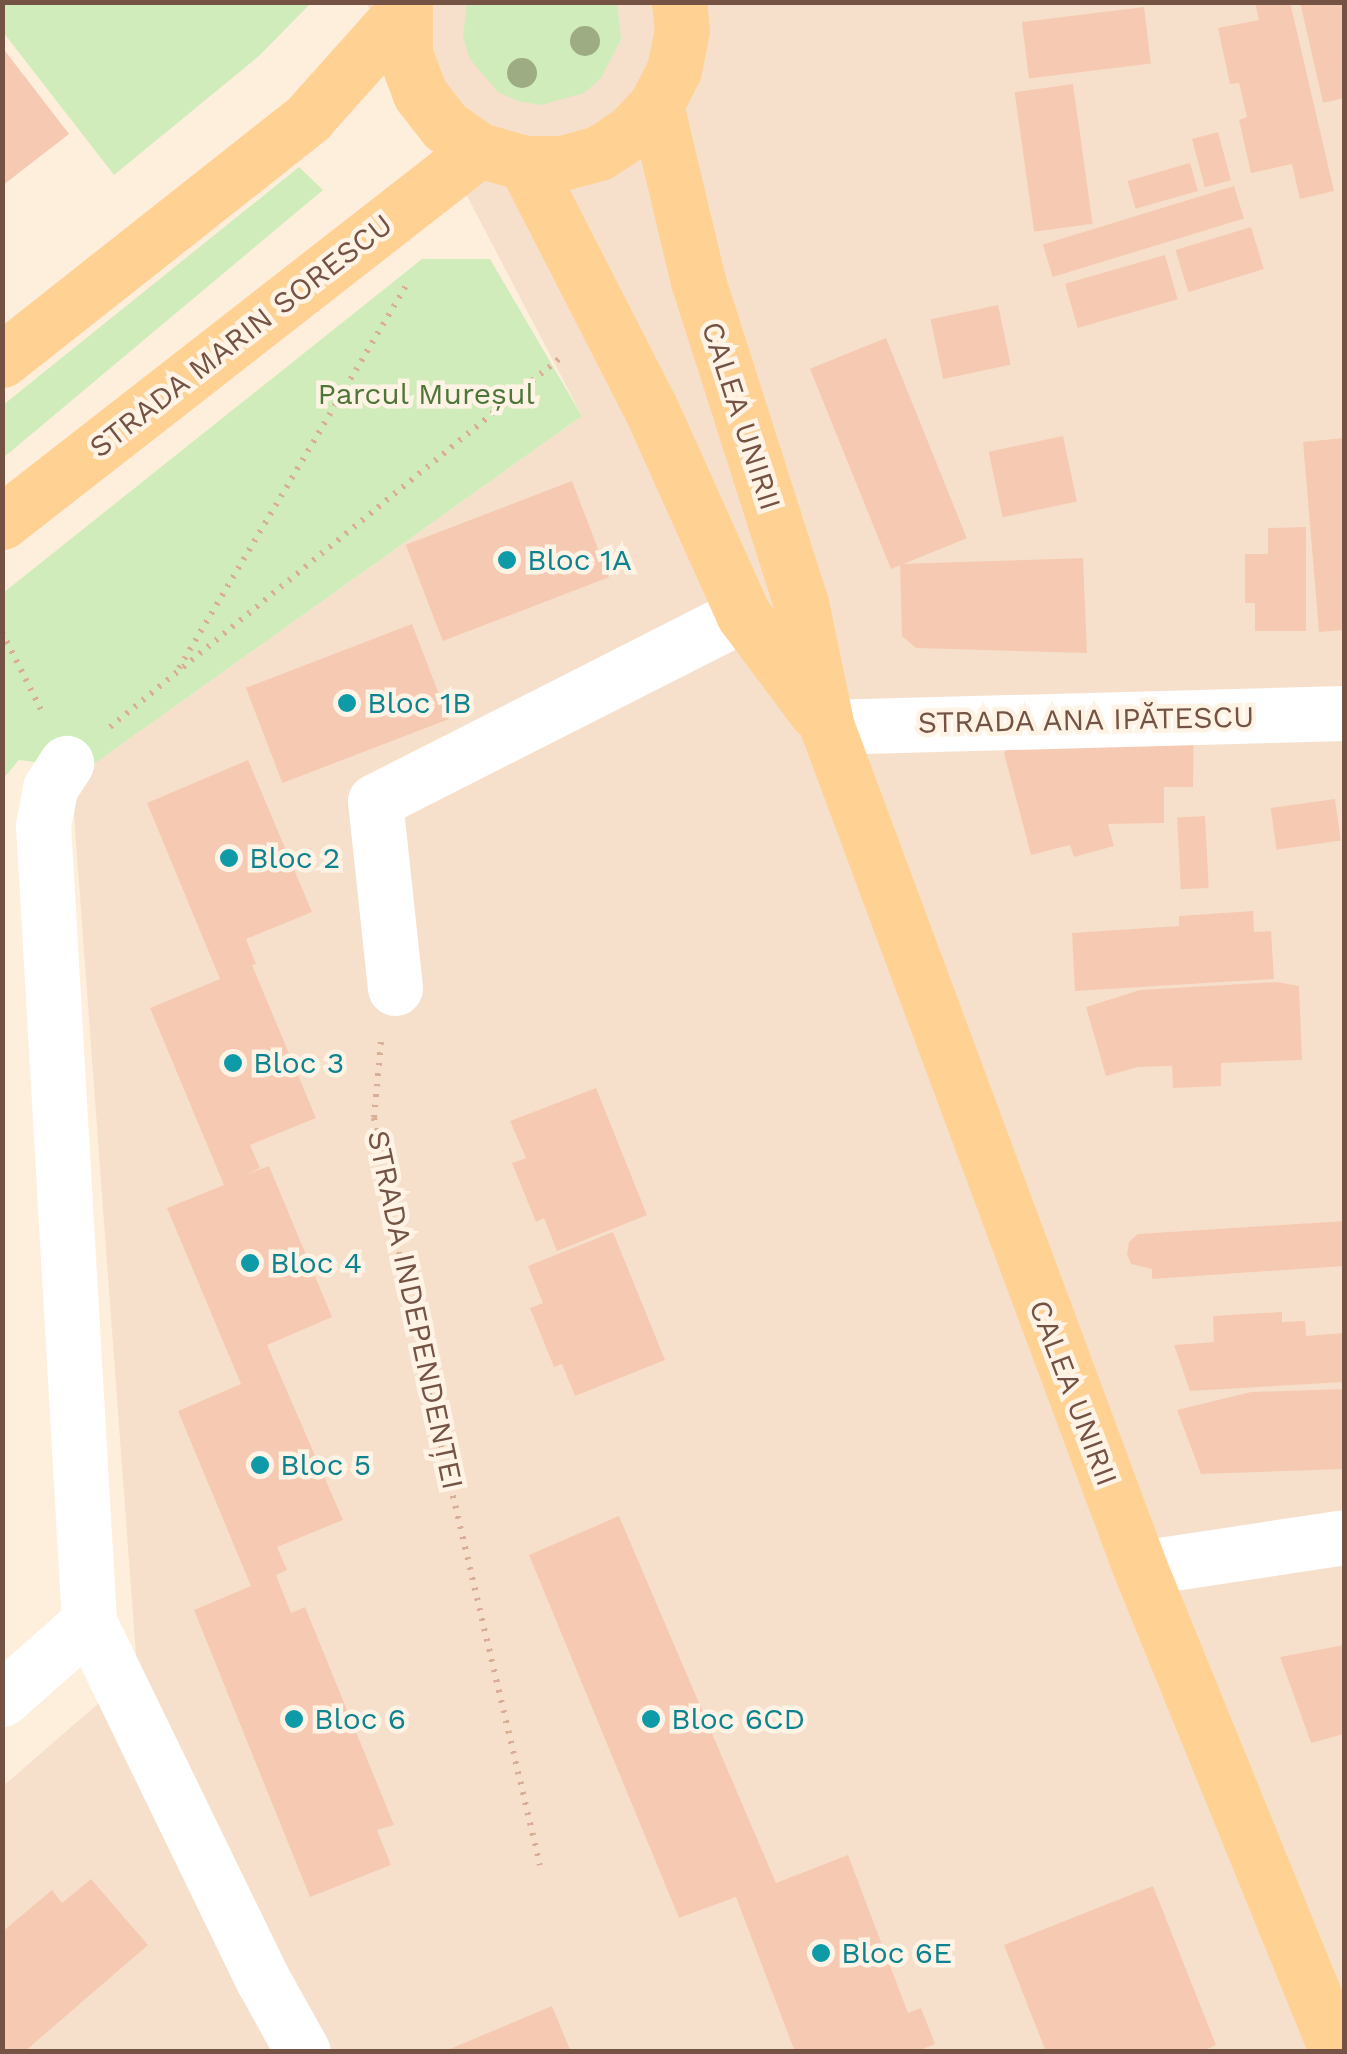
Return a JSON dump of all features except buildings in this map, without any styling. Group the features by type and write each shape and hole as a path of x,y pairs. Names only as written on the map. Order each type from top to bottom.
{"main road":[{"path":"404,8 405,54 420,94 445,126 502,157 562,163 599,153 630,133 656,105 674,70 691,12"},
{"path":"2,360 308,118 404,8"},
{"name":"CALEA UNIRII","path":"656,105 693,264 801,604 827,726 1140,1568 1338,2052"},
{"name":"CALEA UNIRII","path":"502,157 606,316 743,614 827,726"},
{"name":"STRADA MARIN SORESCU","path":"2,522 502,157"}],"street":[{"path":"396,988 375,802 743,614"},
{"name":"STRADA ANA IPĂTESCU","path":"827,726 1344,713"},
{"path":"66,763 50,788 43,825 90,1622 263,1980 304,2052"},
{"path":"1140,1568 1344,1537"},
{"path":"2,1699 90,1622"}],"path":[{"path":"176,674 412,276"},
{"path":"2,632 66,763 606,316"},
{"name":"STRADA INDEPENDENȚEI","path":"396,988 380,1048 374,1118 412,1322 540,1865"}],"shaded area":[{"path":"366,3 1344,3 1344,2051 3,2051 2,1787 137,1670 73,802 87,769 582,416"}],"green space":[{"path":"7,2 311,3 259,56 114,175 3,32 3,7"},
{"path":"467,3 617,3 621,39 601,78 584,93 541,105 518,101 498,92 469,58 463,36"},
{"path":"299,167 323,190 3,458 3,405"},
{"name":"Parcul Mureșul","path":"422,259 490,259 582,416 87,769 19,760 3,779 3,593"}],"place":[{"name":"Bloc 1A","path":"507,560"},
{"name":"Bloc 1B","path":"347,703"},
{"name":"Bloc 2","path":"229,858"},
{"name":"Bloc 3","path":"233,1063"},
{"name":"Bloc 4","path":"250,1263"},
{"name":"Bloc 5","path":"260,1465"},
{"name":"Bloc 6","path":"294,1719"},
{"name":"Bloc 6CD","path":"651,1719"},
{"name":"Bloc 6E","path":"821,1953"}]}
